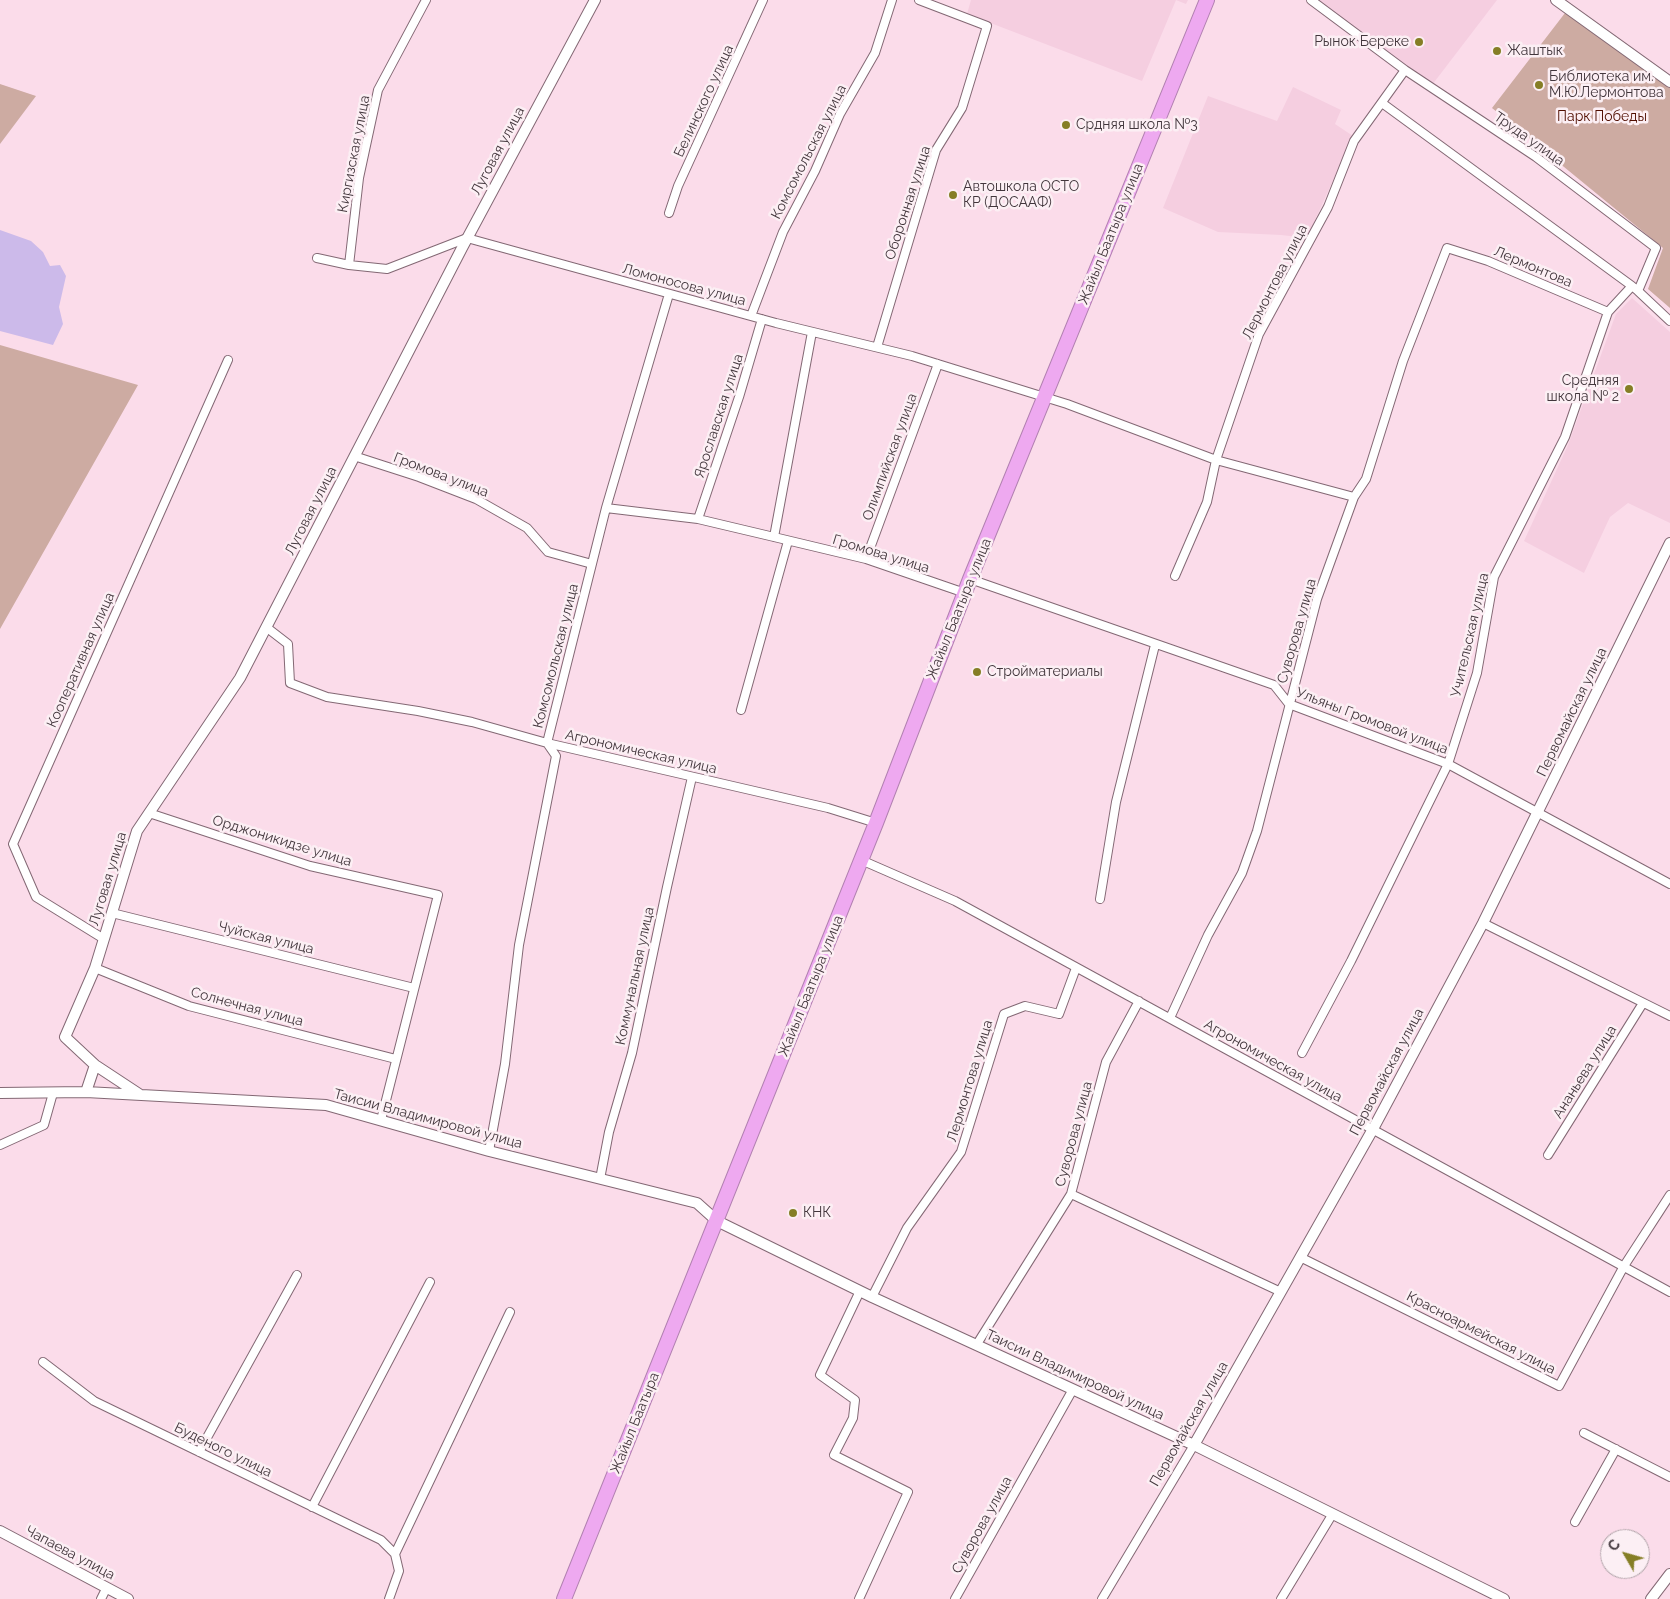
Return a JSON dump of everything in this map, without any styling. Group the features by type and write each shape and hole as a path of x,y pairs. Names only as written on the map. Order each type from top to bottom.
{"highway":[{"name":"Жайыл Баатыра улица","path":"706,1247 876,823 970,579 1046,398 1207,0"},
{"name":"Жайыл Баатыра","path":"564,1599 706,1247"}],"street":[{"name":"Киргизская улица","path":"349,265 359,178 378,90 426,0"},
{"name":"Луговая улица","path":"95,1065 65,1037 95,968 137,831 240,678 467,238 594,0"},
{"name":"Белинского улица","path":"669,213 678,186 763,0"},
{"name":"Комсомольская улица","path":"751,316 783,232 815,171 840,114 875,53 892,0"},
{"name":"Оборонная улица","path":"877,347 936,150 962,108 987,26 919,0"},
{"name":"Труда улица","path":"1311,0 1405,70 1536,157 1656,248 1635,288"},
{"path":"1556,0 1670,82"},
{"name":"Лермонтова улица","path":"1175,576 1207,502 1216,460 1259,334 1328,207 1354,142 1405,70"},
{"path":"1382,103 1635,288 1670,322"},
{"path":"317,258 349,265 387,269 467,238"},
{"name":"Ломоносова улица","path":"467,238 762,319 938,364 1046,398 1216,460 1354,498"},
{"name":"Лермонтова","path":"1447,248 1488,261 1608,312"},
{"name":"Суворова улица","path":"1170,1018 1208,935 1242,873 1257,831 1317,599 1354,498 1366,479 1403,361 1447,248"},
{"name":"Учительская улица","path":"1302,1053 1351,961 1448,764 1477,673 1494,577 1565,438 1608,312 1635,288"},
{"name":"Комсомольская улица","path":"489,1151 496,1116 520,945 556,756 547,744 606,508 670,294"},
{"name":"Ярославская улица","path":"698,519 739,397 762,319"},
{"path":"774,537 812,332"},
{"name":"Кооперативная улица","path":"104,939 36,897 13,844 228,360"},
{"name":"Олимпийская улица","path":"866,559 938,364"},
{"name":"Громова улица","path":"354,456 418,477 476,500 527,528 548,552 592,564"},
{"name":"Громова улица","path":"606,508 698,519 866,559 965,593"},
{"path":"741,710 788,541"},
{"name":"Первомайская улица","path":"1102,1599 1194,1445 1373,1129 1482,923 1670,543"},
{"name":"Ульяны Громовой улица","path":"970,579 1274,686 1289,704 1448,764 1670,884"},
{"name":"Агрономическая улица","path":"266,627 288,644 290,684 328,697 418,710 472,722 547,744 828,808 876,823"},
{"path":"1100,899 1116,802 1155,645"},
{"name":"Коммунальная улица","path":"600,1179 609,1132 632,1052 666,887 692,777"},
{"name":"Орджоникидзе улица","path":"149,813 310,866 438,895 414,988"},
{"name":"Агрономическая улица","path":"861,860 955,901 1670,1292"},
{"name":"Чуйская улица","path":"112,913 414,988"},
{"path":"1482,923 1670,1016"},
{"name":"Солнечная улица","path":"95,968 189,1006 396,1059"},
{"name":"Лермонтова улица","path":"872,1297 907,1228 961,1152 1004,1014 1025,1006 1059,1014 1076,968"},
{"path":"381,1120 414,988"},
{"name":"Суворова улица","path":"977,1344 1071,1194 1106,1062 1138,1001"},
{"name":"Ананьева улица","path":"1548,1155 1643,1003"},
{"path":"86,1092 95,1065 141,1095"},
{"name":"Таисии Владимировой улица","path":"0,1094 86,1092 326,1104 489,1151 697,1203 716,1221 1072,1391 1194,1445 1504,1599"},
{"path":"0,1145 44,1125 53,1093"},
{"path":"1071,1194 1280,1292"},
{"name":"Красноармейская улица","path":"1300,1257 1559,1386 1624,1266 1670,1194"},
{"path":"199,1452 297,1275"},
{"path":"312,1507 430,1282"},
{"path":"859,1599 908,1492 834,1454 853,1418 855,1400 820,1375 860,1291"},
{"path":"389,1599 399,1571 395,1554 510,1312"},
{"name":"Буденого улица","path":"43,1362 94,1402 381,1540 395,1554"},
{"name":"Суворова улица","path":"955,1599 1072,1391"},
{"path":"1584,1433 1670,1478"},
{"path":"1575,1522 1616,1449"},
{"path":"1281,1599 1332,1515"},
{"name":"Чапаева улица","path":"0,1531 128,1599"},
{"path":"1652,1599 1670,1574"},
{"path":"102,1599 106,1589"}],"shaded area":[{"path":"971,0 1176,0 1142,81 967,14"},
{"path":"1176,0 1188,0 1186,4"},
{"name":"Рынок Береке","path":"1316,0 1497,0 1432,85"},
{"path":"1293,87 1341,110 1335,124 1353,136 1307,238 1218,232 1163,208 1208,96 1277,121"},
{"path":"0,230 31,241 43,252 50,266 60,265 66,276 59,307 63,324 53,345 0,331"},
{"name":"Средняя школа № 2","path":"1632,298 1670,332 1670,523 1628,503 1610,517 1584,573 1524,541 1568,445 1616,314"}],"green space":[{"name":"Парк Победы","path":"1565,13 1670,88 1670,308 1648,289 1663,248 1492,108"},
{"path":"0,84 36,96 0,144"},
{"path":"0,345 138,385 0,629"}],"place":[{"name":"Рынок Береке","path":"1419,42"},
{"name":"Жаштык","path":"1497,51"},
{"name":"Библиотека им. М.Ю.Лермонтова","path":"1539,85"},
{"name":"Срдняя школа №3","path":"1066,125"},
{"name":"Автошкола ОСТО КР (ДОСААФ)","path":"953,195"},
{"name":"Средняя школа № 2","path":"1629,389"},
{"name":"Стройматериалы","path":"977,672"},
{"name":"КНК","path":"793,1213"}]}
